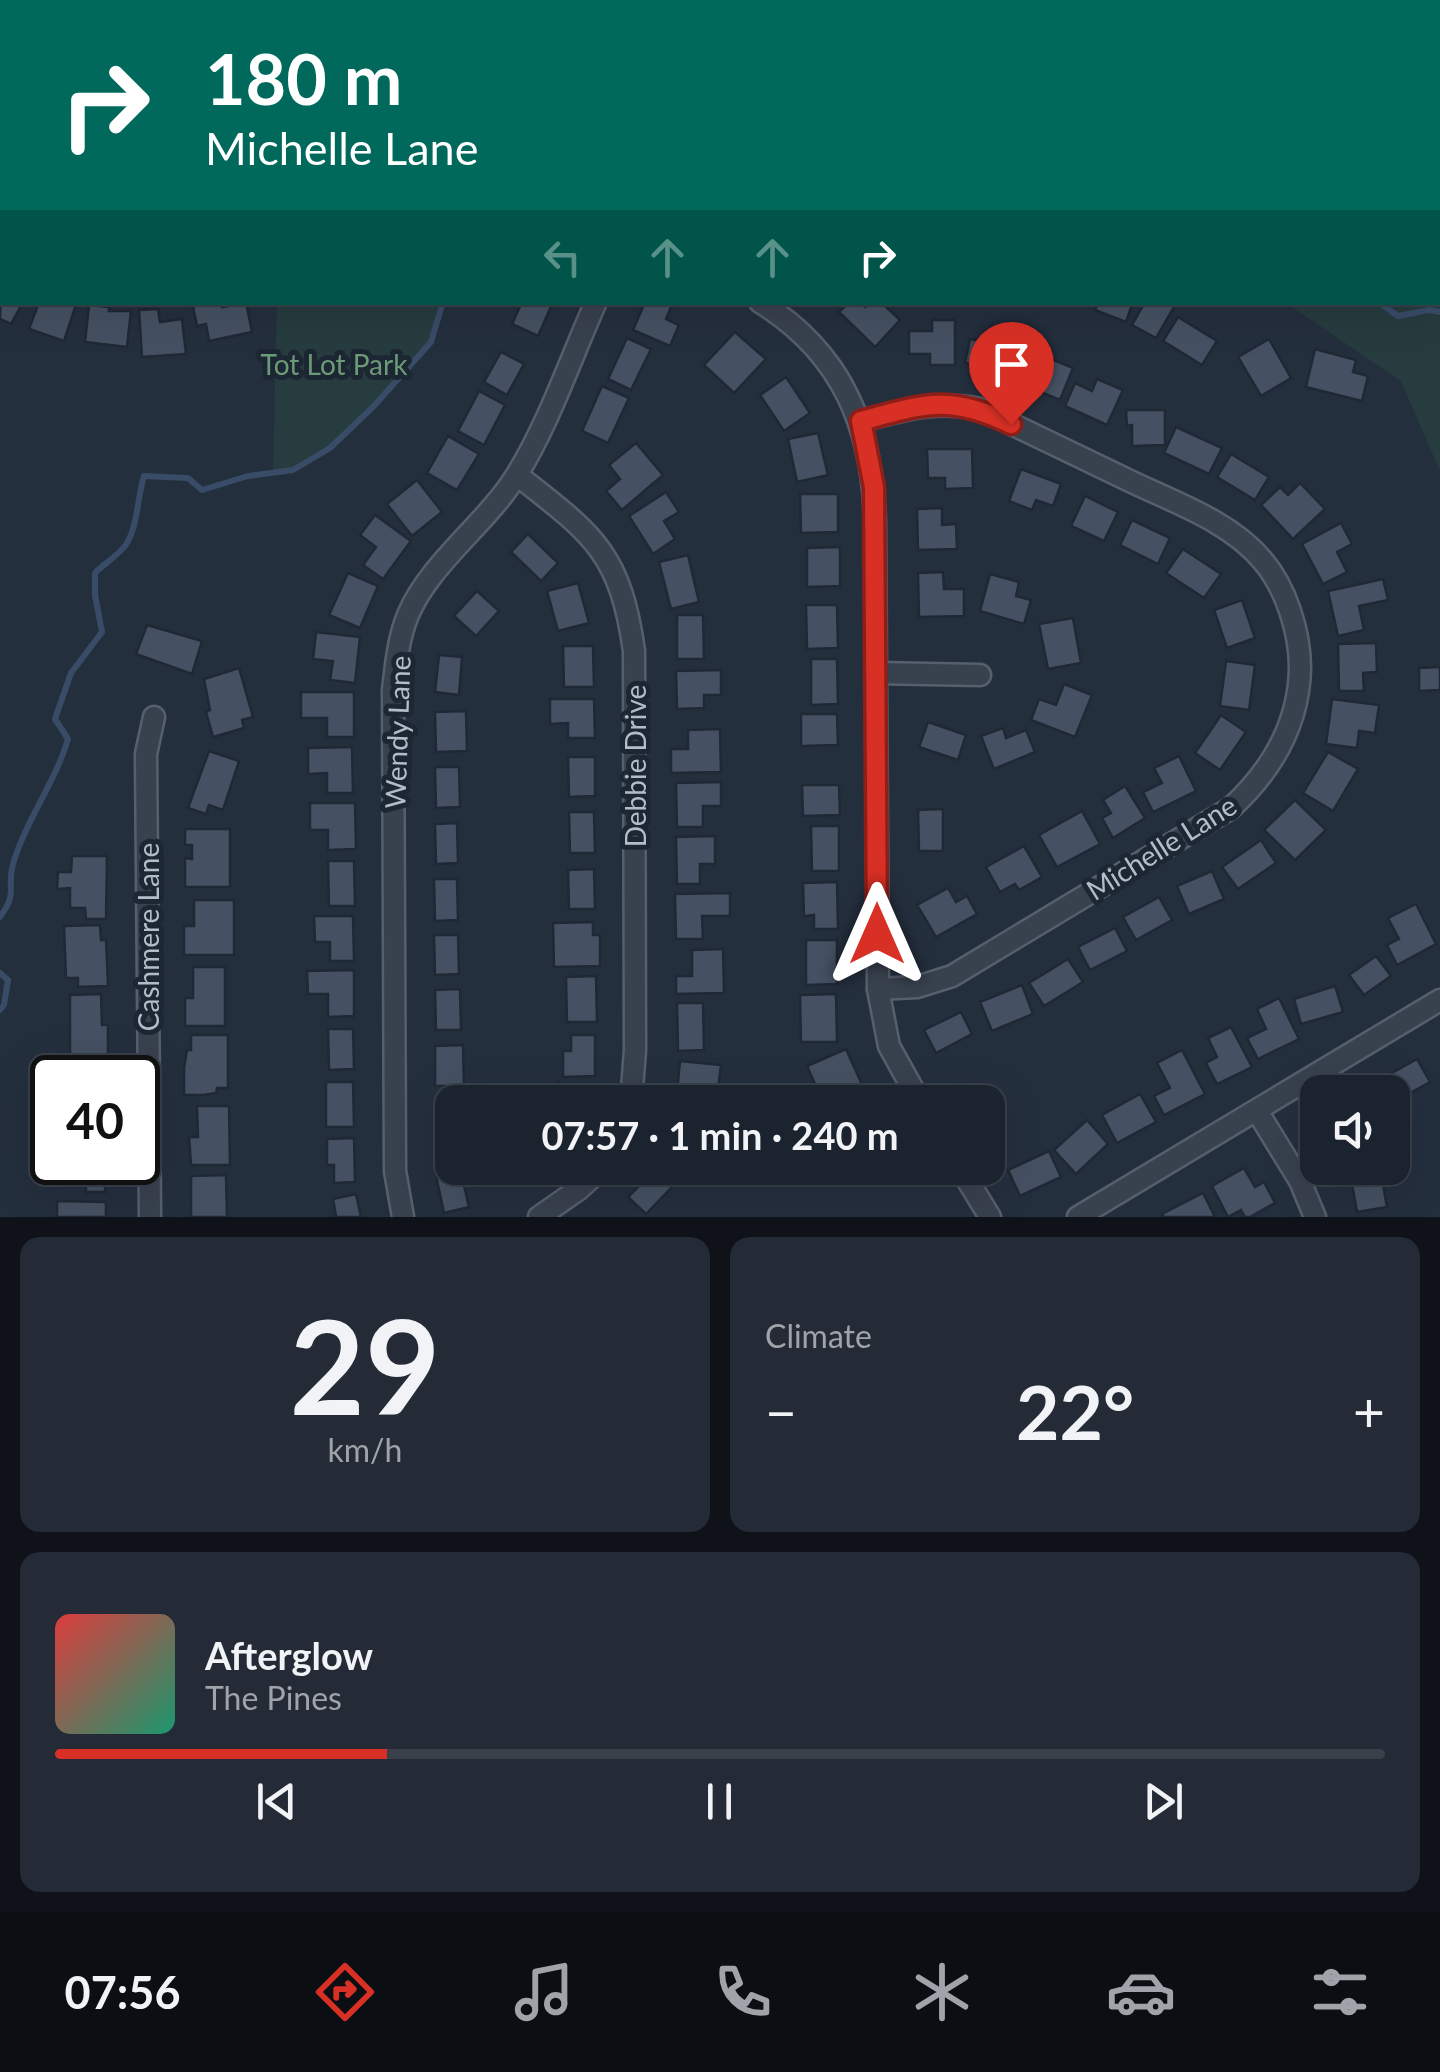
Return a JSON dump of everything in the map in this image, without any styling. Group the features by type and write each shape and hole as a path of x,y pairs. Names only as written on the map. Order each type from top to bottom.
{"street":[{"name":"Wendy Lane","path":"403,1217 395,1152 393,690 398,648 409,613 426,586 488,515 516,475 595,305"},
{"path":"764,305 803,335 826,360 861,421 874,487 878,990 889,1046 911,1085"},
{"name":"Michelle Lane","path":"861,421 929,404 980,409 1198,513 1238,537 1263,560 1288,608 1300,657 1295,712 1288,730 1258,782 1231,808 952,976 917,986 878,990"},
{"name":"Debbie Drive","path":"516,475 574,519 600,546 614,569 628,608 634,671 636,1050 633,1085"},
{"path":"876,673 980,675"},
{"name":"Cashmere Lane","path":"150,1217 146,754 154,717"},
{"path":"1078,1217 1440,1000"},
{"path":"1257,1111 1300,1181 1315,1217"},
{"path":"539,1217 583,1185"},
{"path":"970,1185 990,1217"}],"green space":[{"name":"Tot Lot Park","path":"277,305 442,305 431,342 374,406 330,448 293,470 273,472"},
{"path":"1289,305 1440,305 1440,471 1401,381"}],"building":[{"path":"1,305 21,305 11,324 0,319"},
{"path":"38,305 76,305 64,341 29,329"},
{"path":"89,305 109,307 109,311 131,311 127,347 85,342"},
{"path":"247,305 252,332 209,341 206,324 197,326 193,307"},
{"path":"521,305 552,305 538,336 512,324"},
{"path":"644,305 672,305 666,319 679,325 670,346 633,330"},
{"path":"846,305 884,305 900,320 875,347 839,312"},
{"path":"1097,305 1132,305 1126,322 1095,310"},
{"path":"1143,305 1175,305 1156,338 1132,325"},
{"path":"158,309 160,322 182,319 186,354 142,357 139,310"},
{"path":"1178,317 1217,341 1202,365 1163,341"},
{"path":"932,320 955,320 955,365 930,365 930,354 909,354 909,331 932,331"},
{"path":"988,330 1019,336 1012,372 965,363 970,339 986,342"},
{"path":"735,332 766,359 734,393 704,365"},
{"path":"627,338 651,349 631,390 608,379"},
{"path":"1269,339 1291,378 1261,396 1238,357"},
{"path":"1315,349 1356,360 1353,372 1368,376 1362,401 1306,387"},
{"path":"1032,351 1073,368 1060,400 1019,383"},
{"path":"501,352 524,364 507,395 484,382"},
{"path":"786,377 810,413 784,431 760,395"},
{"path":"1097,379 1123,390 1107,425 1065,406 1075,383 1092,391"},
{"path":"602,386 629,398 608,443 582,431"},
{"path":"479,391 505,405 484,445 458,431"},
{"path":"1126,410 1165,410 1165,445 1132,446 1132,425 1127,426"},
{"path":"1176,427 1222,448 1209,474 1164,453"},
{"path":"818,433 828,475 797,482 788,439"},
{"path":"448,436 479,454 457,490 427,473"},
{"path":"636,443 663,475 622,510 606,491 620,479 609,465"},
{"path":"927,449 972,449 973,488 945,489 945,478 928,478"},
{"path":"1231,454 1269,477 1255,500 1217,477"},
{"path":"1021,469 1061,484 1053,506 1036,500 1032,510 1009,501"},
{"path":"417,480 442,512 412,536 387,504"},
{"path":"1300,483 1325,509 1293,539 1261,505 1280,487 1288,495"},
{"path":"666,492 679,512 664,521 675,539 653,554 629,516"},
{"path":"800,494 838,494 838,532 801,533"},
{"path":"1085,496 1118,512 1104,541 1071,526"},
{"path":"942,508 942,525 956,524 957,549 918,550 917,509"},
{"path":"375,515 411,541 383,579 363,565 376,547 360,535"},
{"path":"1132,520 1170,538 1158,564 1120,545"},
{"path":"1341,523 1352,544 1337,552 1347,572 1323,584 1302,544"},
{"path":"528,534 558,563 541,581 511,552"},
{"path":"840,547 840,586 807,587 807,548"},
{"path":"1183,549 1221,574 1204,598 1166,573"},
{"path":"688,555 699,602 671,609 659,562"},
{"path":"943,572 944,589 964,589 964,616 919,617 918,573"},
{"path":"348,573 378,586 360,628 329,615"},
{"path":"990,574 1019,582 1016,596 1031,600 1024,624 980,611"},
{"path":"1383,579 1388,600 1359,606 1364,630 1338,636 1328,591"},
{"path":"578,583 589,623 558,631 547,591"},
{"path":"477,591 499,611 476,636 454,616"},
{"path":"1242,600 1255,638 1227,648 1214,610"},
{"path":"806,605 837,605 838,648 807,649"},
{"path":"677,615 703,615 704,659 677,659"},
{"path":"1073,618 1081,663 1048,669 1039,624"},
{"path":"147,625 202,641 192,674 136,654"},
{"path":"316,632 360,637 355,683 330,680 333,661 313,659"},
{"path":"1376,643 1377,672 1363,673 1364,691 1339,691 1338,644"},
{"path":"563,646 593,646 594,687 564,687"},
{"path":"439,655 462,657 459,695 435,692"},
{"path":"811,659 837,659 838,704 811,705"},
{"path":"1226,661 1255,665 1249,710 1220,706"},
{"path":"1440,667 1440,690 1419,691 1419,668"},
{"path":"239,668 253,717 242,720 244,728 213,737 206,712 210,710 204,679"},
{"path":"721,670 721,695 704,695 704,708 677,709 676,671"},
{"path":"1064,684 1092,695 1075,737 1031,720 1039,699 1056,705"},
{"path":"301,692 354,692 354,737 327,737 327,718 301,718"},
{"path":"550,699 594,699 595,738 568,738 568,723 550,724"},
{"path":"1332,699 1379,705 1375,733 1359,731 1357,748 1326,744"},
{"path":"466,711 467,751 436,752 435,712"},
{"path":"801,714 837,714 838,745 801,746"},
{"path":"1221,715 1246,732 1220,770 1195,753"},
{"path":"928,722 966,735 958,760 919,747"},
{"path":"1003,728 1006,738 1026,730 1035,752 994,769 981,736"},
{"path":"720,729 721,772 671,773 671,749 688,749 688,730"},
{"path":"352,747 353,793 327,793 327,773 308,774 308,748"},
{"path":"209,751 239,761 223,810 209,805 206,814 188,808"},
{"path":"1328,752 1358,769 1333,811 1303,793"},
{"path":"1179,756 1196,791 1153,812 1143,792 1162,783 1154,768"},
{"path":"568,757 595,757 595,796 569,797"},
{"path":"435,767 459,767 460,807 436,808"},
{"path":"721,782 721,806 703,806 703,827 677,827 676,783"},
{"path":"802,785 839,785 840,815 803,816"},
{"path":"1125,786 1145,818 1113,838 1102,818 1111,813 1103,800"},
{"path":"1295,800 1326,830 1295,860 1264,830"},
{"path":"310,803 355,803 356,849 328,850 328,830 310,830"},
{"path":"943,809 943,851 919,851 918,810"},
{"path":"1082,811 1100,844 1057,867 1039,835"},
{"path":"569,812 594,812 595,853 570,853"},
{"path":"457,823 458,863 436,864 435,824"},
{"path":"811,826 839,826 839,871 812,871"},
{"path":"185,829 230,829 230,887 185,887 185,858 192,859 192,845 185,845"},
{"path":"715,836 715,864 700,864 700,884 677,884 676,837"},
{"path":"1261,840 1276,863 1238,889 1222,867"},
{"path":"1024,846 1042,877 1019,890 1015,884 1000,892 986,867"},
{"path":"72,856 107,856 106,919 86,919 85,908 70,908 70,888 57,889 58,872 71,872"},
{"path":"328,861 354,861 355,906 329,906"},
{"path":"594,869 595,909 569,909 568,870"},
{"path":"1212,871 1224,899 1189,914 1177,886"},
{"path":"434,879 457,879 458,920 435,921"},
{"path":"837,882 838,929 814,929 814,915 804,916 803,883"},
{"path":"948,888 956,902 967,896 977,914 936,937 917,905"},
{"path":"730,893 730,916 702,916 703,939 676,939 675,894"},
{"path":"1159,897 1172,920 1136,940 1123,917"},
{"path":"194,900 234,900 234,955 184,955 184,926 194,926"},
{"path":"1416,904 1436,944 1397,965 1387,945 1399,939 1388,918"},
{"path":"314,916 353,916 354,961 330,961 330,942 315,942"},
{"path":"593,922 593,935 600,935 600,966 554,967 553,923"},
{"path":"100,925 101,940 106,940 108,986 78,987 78,978 66,978 64,926"},
{"path":"1115,928 1127,951 1090,970 1078,947"},
{"path":"434,935 458,935 459,974 435,975"},
{"path":"806,940 837,940 837,984 806,985"},
{"path":"723,949 724,993 676,994 676,976 692,976 692,950"},
{"path":"1376,956 1391,976 1364,995 1349,975"},
{"path":"1068,959 1083,982 1044,1006 1029,983"},
{"path":"193,967 225,967 225,1026 185,1026 185,998 193,998"},
{"path":"354,970 354,1016 328,1017 328,994 308,994 307,971"},
{"path":"596,976 597,1022 567,1022 566,977"},
{"path":"1022,985 1033,1014 992,1031 980,1002"},
{"path":"1335,986 1343,1012 1301,1024 1294,999"},
{"path":"460,989 461,1030 436,1030 435,990"},
{"path":"101,994 102,1025 108,1025 108,1055 70,1055 70,995"},
{"path":"836,994 837,1042 801,1042 800,995"},
{"path":"1279,998 1299,1039 1258,1059 1247,1038 1266,1029 1257,1009"},
{"path":"677,1003 703,1003 704,1050 678,1051"},
{"path":"961,1012 972,1034 936,1053 924,1030"},
{"path":"1231,1027 1252,1067 1217,1084 1206,1063 1217,1057 1208,1038"},
{"path":"328,1029 353,1029 354,1069 329,1070"},
{"path":"191,1035 228,1035 228,1088 217,1088 216,1093 204,1095 184,1095 184,1068 187,1050 191,1050"},
{"path":"571,1035 595,1035 595,1076 563,1077 563,1051 571,1051"},
{"path":"463,1045 464,1085 435,1085 435,1046"},
{"path":"846,1049 862,1085 815,1085 807,1066"},
{"path":"1182,1050 1205,1094 1164,1115 1154,1096 1170,1088 1157,1063"},
{"path":"1417,1059 1430,1082 1410,1093 1410,1075 1388,1075"},
{"path":"680,1061 721,1065 718,1085 678,1085"},
{"path":"326,1082 353,1082 354,1127 326,1127"},
{"path":"1140,1094 1156,1122 1117,1143 1102,1115"},
{"path":"197,1106 229,1106 230,1165 191,1165 189,1137 198,1137"},
{"path":"1087,1120 1108,1144 1076,1174 1054,1150"},
{"path":"354,1138 355,1182 334,1183 334,1165 327,1165 327,1139"},
{"path":"1049,1151 1061,1177 1020,1196 1008,1170"},
{"path":"1244,1168 1255,1187 1264,1182 1275,1203 1250,1217 1245,1217 1241,1210 1228,1217 1212,1186"},
{"path":"226,1175 227,1217 191,1217 191,1176"},
{"path":"86,1185 105,1185 105,1192 86,1192"},
{"path":"438,1185 464,1185 469,1207 444,1213"},
{"path":"640,1185 673,1186 646,1214 628,1197"},
{"path":"1352,1185 1383,1185 1387,1207 1357,1212"},
{"path":"1203,1193 1215,1217 1162,1214"},
{"path":"356,1194 361,1217 333,1217 333,1199"},
{"path":"57,1201 106,1202 106,1217 57,1217"}],"waterway":[{"path":"0,917 11,895 11,872 25,832 68,739 55,719 71,673 102,632 95,573 129,539 144,476 188,478 202,490 248,476 293,470 330,448 374,406 431,342 442,305"},
{"path":"1382,305 1398,316 1429,310 1440,312"},
{"path":"0,973 8,980 0,1010"}],"route":[{"path":"877,934 876,523 870,453 861,421 929,404 954,404 980,409 1011,424"}]}
